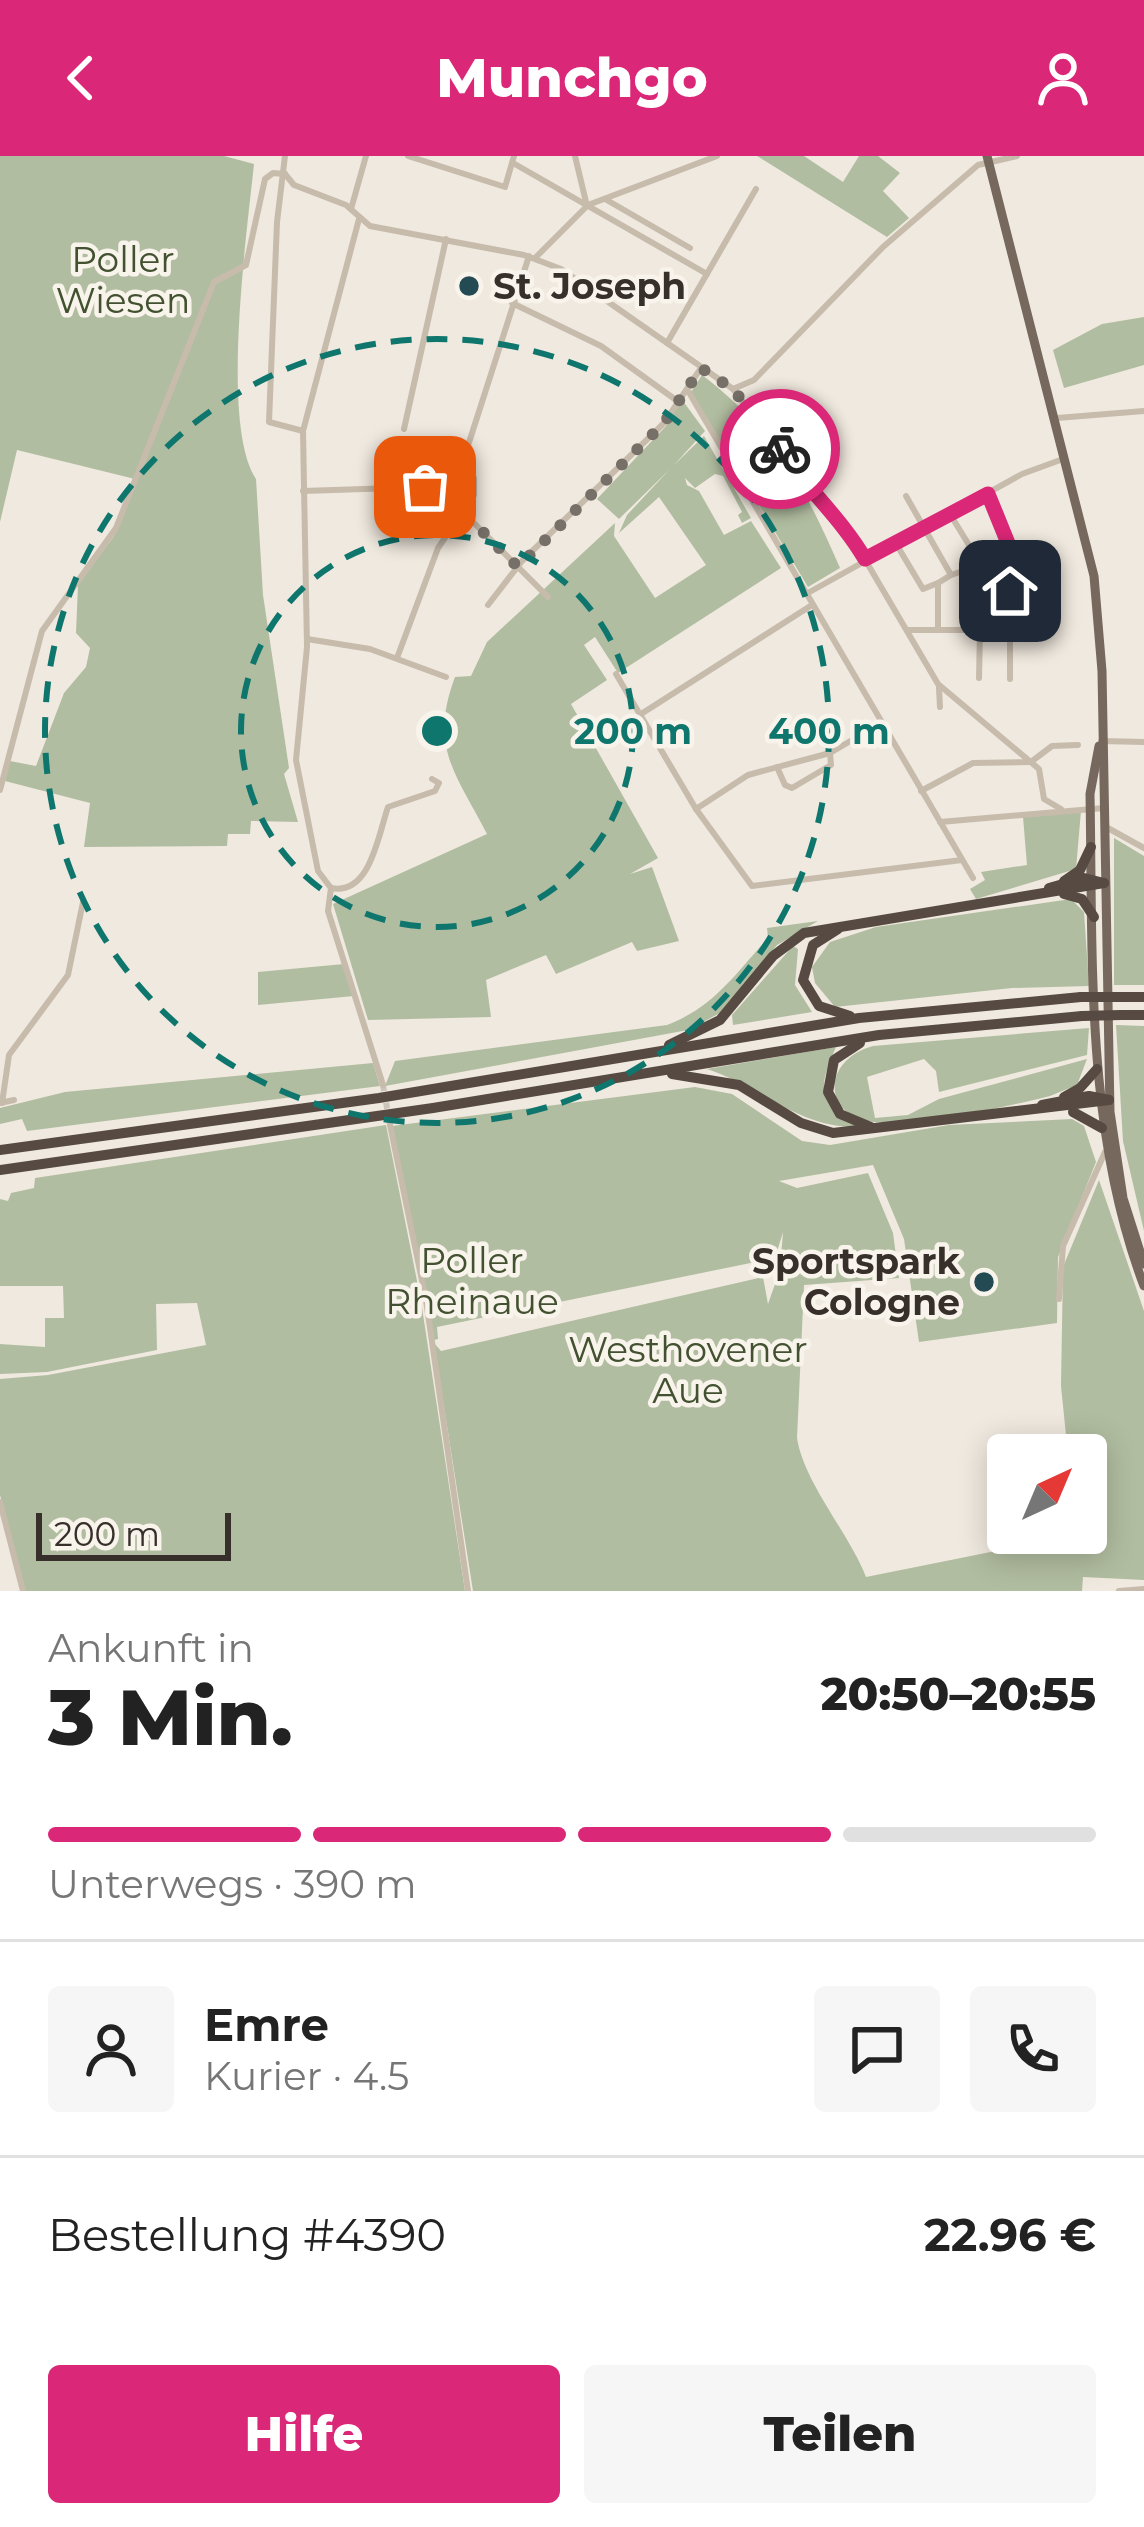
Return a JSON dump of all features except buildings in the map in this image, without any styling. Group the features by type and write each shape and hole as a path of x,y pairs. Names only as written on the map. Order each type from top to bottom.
{"highway":[{"path":"1057,888 1080,870 1091,848"},
{"path":"649,1054 720,1020 788,942 845,925 1096,884"},
{"path":"1057,888 1082,899 1094,917"},
{"path":"845,925 813,945 803,980 819,1006 859,1018"},
{"path":"0,1150 649,1054 859,1018 1144,997"},
{"path":"0,1170 879,1035 1082,1016 1144,1015"},
{"path":"879,1035 841,1053 826,1079 832,1104 840,1114 880,1128"},
{"path":"1057,1105 1097,1069"},
{"path":"644,1072 718,1078 816,1130 880,1128 1103,1101"},
{"path":"1057,1105 1088,1116 1102,1128"}],"main road":[{"path":"988,159 1067,458 1097,598 1104,808 1094,917 1097,1069 1123,1198 1144,1264"},
{"path":"1101,741 1090,807 1105,1007 1102,1128 1144,1286"}],"street":[{"path":"285,156 279,190 269,422 303,431"},
{"path":"351,209 366,156"},
{"path":"408,156 505,187 514,160 707,274"},
{"path":"575,156 588,205"},
{"path":"548,597 464,513 455,486 512,303 532,257 588,205 717,156"},
{"path":"733,389 754,380 899,232 978,165 1017,156"},
{"path":"0,790 42,632 116,528 211,288 221,275 246,265 265,179 273,173 285,174"},
{"path":"285,174 290,183 351,209 373,226 532,257 588,285 733,389 806,486 843,522 938,684 1042,772 1046,802 1060,808"},
{"path":"667,344 756,189"},
{"path":"603,198 691,248"},
{"path":"359,219 303,431 307,639 297,745 318,871 331,888 345,890 359,882 388,807 420,795"},
{"path":"404,430 446,239"},
{"path":"512,303 601,346 676,400"},
{"path":"488,605 518,567 664,423 701,368"},
{"path":"687,388 973,878"},
{"path":"1057,418 1144,411"},
{"path":"806,594 1029,471 1067,458"},
{"path":"398,658 439,548 476,486 461,463"},
{"path":"303,491 455,486"},
{"path":"988,494 1010,548 1010,679"},
{"path":"906,496 948,572"},
{"path":"950,514 975,555 979,678"},
{"path":"895,542 925,589 938,584 948,572 975,567"},
{"path":"938,584 938,629"},
{"path":"641,714 812,605"},
{"path":"909,630 1010,630"},
{"path":"307,639 398,658 446,677"},
{"path":"616,674 696,808 756,888 962,860"},
{"path":"938,684 940,707"},
{"path":"696,808 748,775 830,753 881,723"},
{"path":"1101,741 1144,742"},
{"path":"921,791 973,763 1031,762 1054,745 1078,745"},
{"path":"777,766 784,785 792,788 831,765 830,753"},
{"path":"800,760 808,778"},
{"path":"939,822 1060,808 1104,808"},
{"path":"1104,826 1144,848"},
{"path":"331,888 328,911 383,1085"},
{"path":"14,1100 1,1103 9,1055 68,976 83,902"},
{"path":"80,917 91,919"},
{"path":"390,1125 426,1300 468,1591"},
{"path":"1059,1299 1063,1246 1105,1152"},
{"path":"0,1502 23,1591"},
{"path":"1119,1591 1144,1589"}],"green space":[{"name":"Poller Wiesen","path":"0,156 224,156 254,164 239,327 240,417 245,453 256,479 263,595 289,768 284,774 298,822 251,821 250,834 228,834 227,846 84,847 90,803 5,781 10,761 36,766 64,693 86,667 90,648 76,633 78,585 114,536 135,479 17,450 0,522"},
{"path":"757,156 804,156 843,182 859,156 878,156 900,173 883,191 909,218 887,237"},
{"path":"1144,317 1144,365 1064,388 1053,350 1102,324"},
{"path":"702,375 768,438 814,511 840,568 808,587 691,392"},
{"path":"680,397 705,431 674,465 704,436 751,518 742,523 738,515 742,512 723,476 715,474 695,488 685,478 687,485 699,491 724,535 751,521 781,568 618,673 595,637 584,645 607,680 571,704 658,858 630,874 652,867 679,941 637,951 632,942 556,974 546,955 486,980 491,1017 368,1020 333,904 487,834 456,776 445,741 455,677 471,676 487,642 615,523 614,536 655,598 706,565 659,497 619,533 627,515 669,470 619,519 597,499 666,426"},
{"path":"1081,811 1076,869 976,899 970,889 985,880 981,872 1027,865 1023,817"},
{"path":"1114,838 1144,856 1144,985 1114,985"},
{"path":"1071,899 1084,912 1089,986 1012,988 835,1007 815,983 812,967 830,942 876,927"},
{"path":"818,921 777,945 720,1013 688,1030 385,1086 395,1061 667,1025 698,1009 723,988 768,938 767,928"},
{"path":"793,946 798,949 795,985 812,1012 733,1025 732,1015"},
{"path":"344,964 354,996 258,1005 258,972"},
{"path":"1116,1025 1144,1026 1144,1231 1123,1141"},
{"path":"1089,1028 1087,1055 939,1092 936,1071 924,1059 867,1077 875,1118 908,1115 939,1099 1087,1059 1077,1085 1050,1096 963,1115 895,1122 858,1118 837,1100 837,1075 844,1063 873,1046"},
{"path":"836,1047 825,1093 836,1109 861,1127 801,1115 707,1069"},
{"path":"373,1063 380,1086 27,1131 22,1119 0,1124 0,1108 65,1092"},
{"path":"695,1087 732,1094 802,1141 830,1145 949,1125 1072,1119 1084,1126 1096,1162 1058,1257 1057,1323 919,1342 904,1239 873,1165 779,1181 797,1188 868,1173 893,1233 899,1278 804,1285 797,1438 808,1473 866,1577 987,1553 1107,1554 1107,1434 1066,1434 1061,1386 1063,1267 1099,1180 1144,1311 1144,1580 1083,1577 1082,1591 473,1591 434,1343 441,1351 763,1277 768,1304 780,1270 783,1232 775,1258 437,1327 438,1339 434,1340 392,1126"},
{"path":"386,1125 421,1301 465,1591 25,1591 0,1495 0,1379 48,1375 206,1345 197,1303 156,1304 157,1350 47,1372 0,1374 0,1344 45,1347 45,1318 64,1318 63,1286 0,1286 0,1199 8,1201 11,1193 34,1188 35,1178"}],"tunnel":[{"path":"383,1085 390,1125"}],"way so far":[{"path":"425,487 455,486 464,513 518,567 664,423 701,368 733,389 780,449"}],"place":[{"name":"St. Joseph","path":"469,286"},
{"name":"Sportspark Cologne","path":"984,1282"}],"route":[{"path":"780,449 825,510 843,522 865,559 988,494 1010,548 1010,591"}],"park label":[{"name":"Poller Rheinaue","path":"472,1280"},
{"name":"Westhovener Aue","path":"688,1370"}]}
